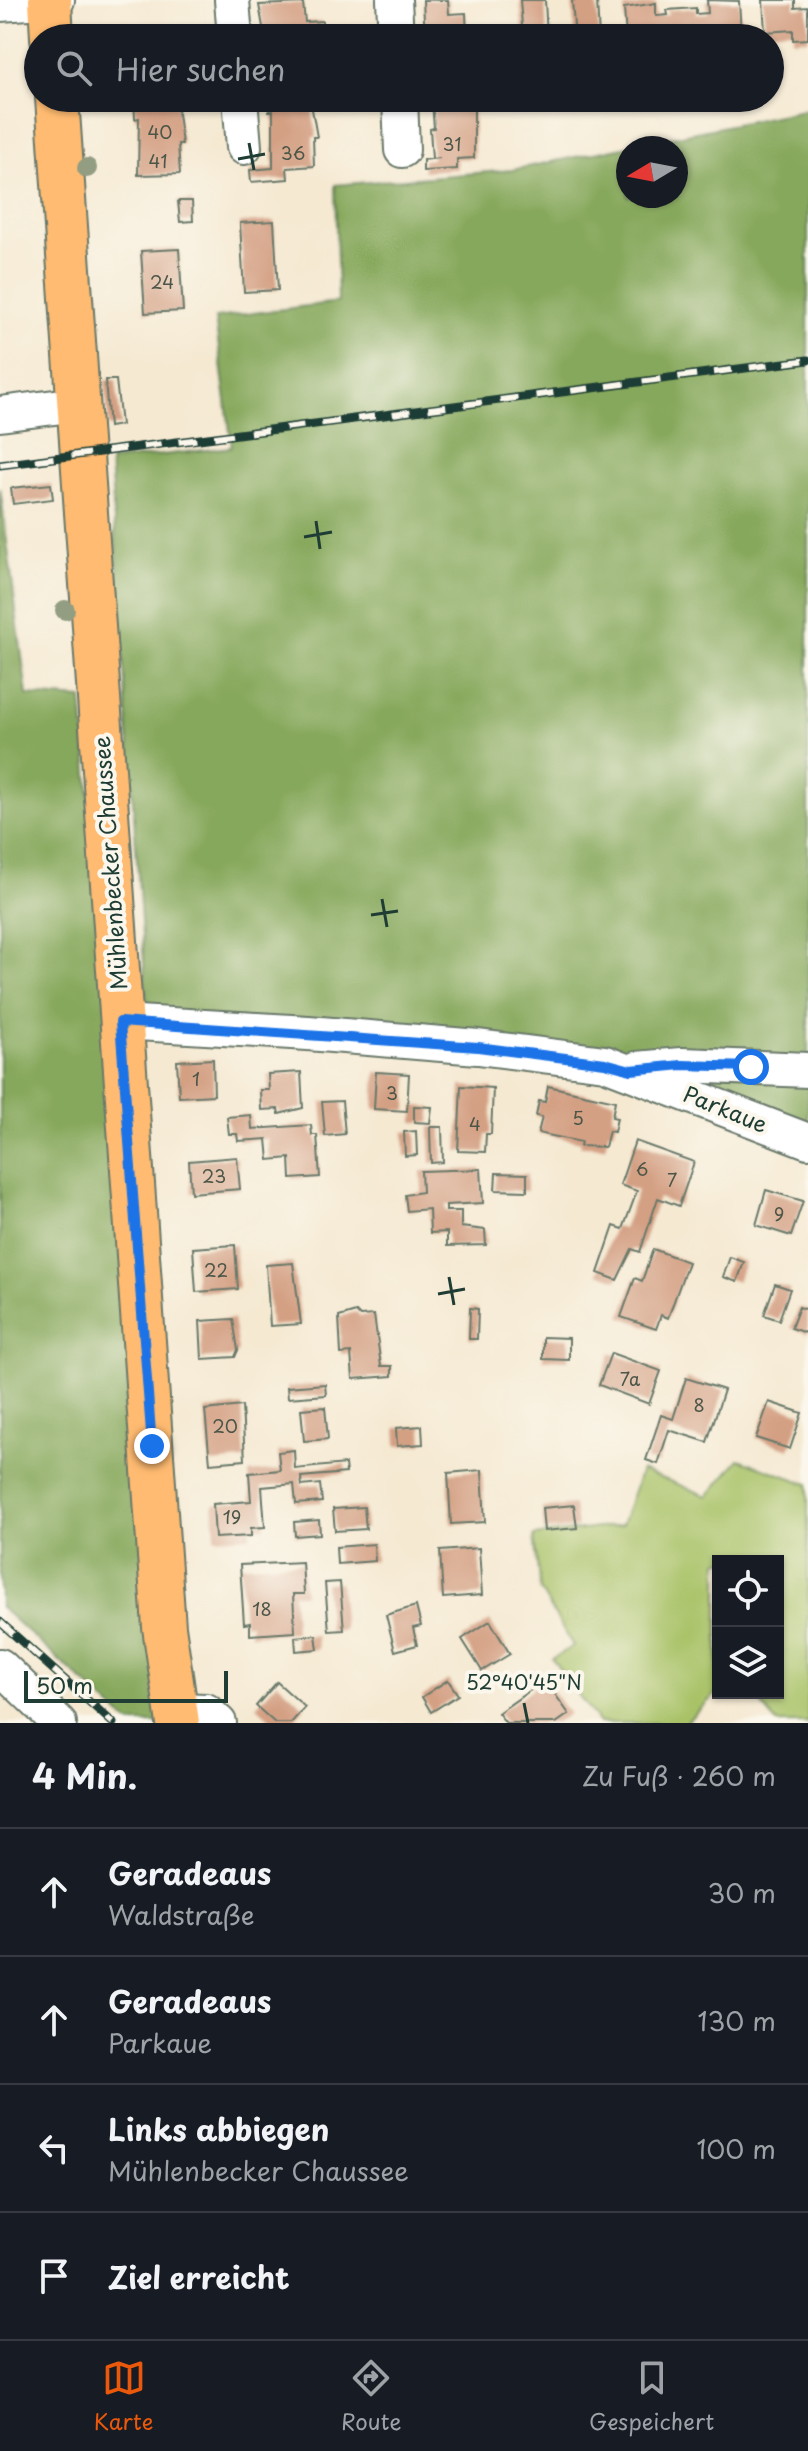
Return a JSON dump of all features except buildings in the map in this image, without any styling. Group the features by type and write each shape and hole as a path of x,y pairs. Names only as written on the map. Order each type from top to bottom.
{"main road":[{"name":"Mühlenbecker Chaussee","path":"58,112 164,1627 177,1716"}],"street":[{"path":"232,0 234,24"},
{"path":"394,0 395,24"},
{"path":"0,4 52,10"},
{"path":"241,112 244,147"},
{"path":"401,112 402,150"},
{"path":"0,414 78,404"},
{"name":"Parkaue","path":"120,1022 478,1047 605,1063 631,1070 808,1141"},
{"path":"631,1070 682,1065 808,1070"},
{"path":"0,1666 59,1723"},
{"path":"177,1716 206,1711 219,1723"}],"green space":[{"path":"808,109 808,1125 620,1054 147,1010 110,461 232,447 215,318 338,302 335,185 512,170 616,149 616,208 688,208 688,136 677,136"},
{"path":"0,488 27,695 82,699 165,1723 129,1723 0,1607"},
{"path":"739,1459 808,1484 808,1723 777,1723 757,1699 784,1699 784,1555 712,1555 712,1698 685,1723 599,1723 552,1659 573,1646 540,1590 534,1536 622,1525 641,1470 708,1496"}],"railway":[{"path":"0,465 808,360"},
{"path":"0,1622 113,1723"}],"route":[{"path":"152,1446 120,1022 478,1047 605,1063 631,1070 682,1065 751,1067"}]}
